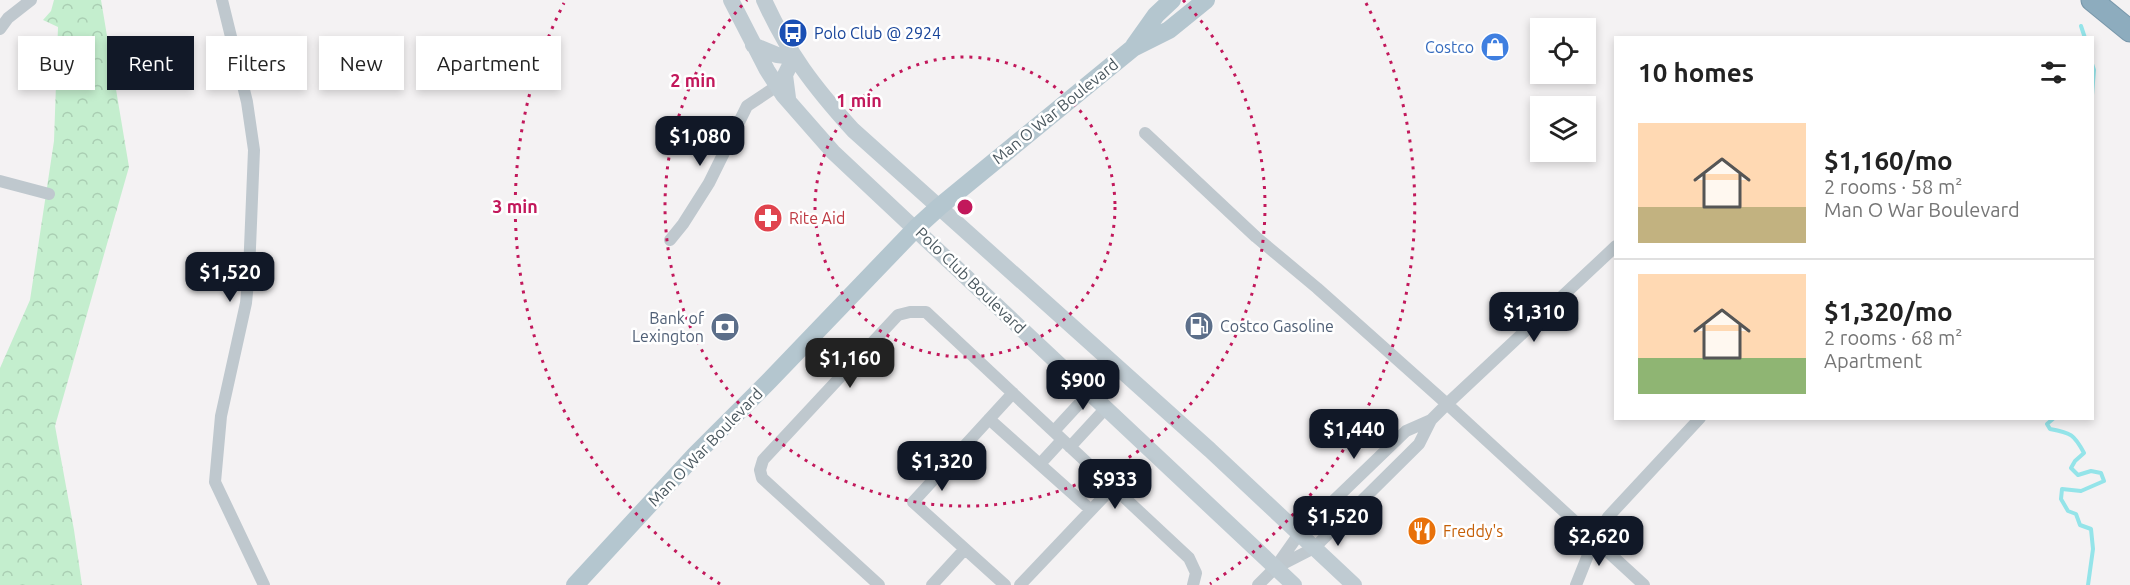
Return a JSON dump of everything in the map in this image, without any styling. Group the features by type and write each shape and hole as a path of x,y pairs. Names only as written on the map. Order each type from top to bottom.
{"highway":[{"path":"2092,0 2130,31"}],"main road":[{"name":"Man O War Boulevard","path":"1133,48 1156,15 1172,0"},
{"name":"Man O War Boulevard","path":"575,585 695,455 916,228 1133,48 1169,30 1206,0"}],"street":[{"path":"0,29 8,18 31,0"},
{"path":"222,0 248,102 254,150 246,303 221,417 215,482 264,585"},
{"name":"Polo Club Boulevard","path":"731,0 753,45 777,86 833,152 1294,585"},
{"name":"Polo Club Boulevard","path":"764,0 794,57 819,92 854,130 1210,450 1354,585"},
{"path":"753,45 777,56 794,57 785,75 789,102"},
{"path":"670,240 709,183 747,106 777,86"},
{"path":"1145,133 1256,237 1448,404 1644,585"},
{"path":"0,181 49,194"},
{"path":"1275,568 1314,548 1419,444 1431,420 1614,248"},
{"path":"879,585 762,478 760,470 763,460 898,315 910,312 926,312 1189,558 1196,573 1193,585"},
{"path":"1005,585 913,502 1012,393"},
{"path":"1040,464 1062,439 1089,393"},
{"path":"1062,439 1106,409"},
{"path":"989,419 1091,510"},
{"path":"1258,585 1275,568 1299,534 1406,430 1431,420"},
{"path":"1576,585 1594,540 1608,517 1698,420"},
{"path":"1020,585 1113,487"},
{"path":"932,585 964,550"}],"green space":[{"path":"54,0 101,0 107,36 107,90 116,90 129,167 55,426 82,585 0,585 0,368 30,300 54,141 56,90 95,90 95,36 58,36 58,27 43,20 51,11"}],"waterway":[{"path":"2081,26 2084,36"},
{"path":"2052,420 2047,424 2050,429 2071,435 2084,453 2071,468 2078,475 2091,471 2101,473 2104,481 2081,491 2062,489 2061,499 2068,511 2076,514 2080,525 2091,529 2093,549 2088,585"}],"place":[{"name":"Polo Club @ 2924","path":"793,33"},
{"name":"Costco","path":"1495,47"},
{"name":"Rite Aid","path":"768,218"},
{"name":"Costco Gasoline","path":"1199,326"},
{"name":"Bank of Lexington","path":"725,327"},
{"name":"Freddy's","path":"1422,531"}]}
